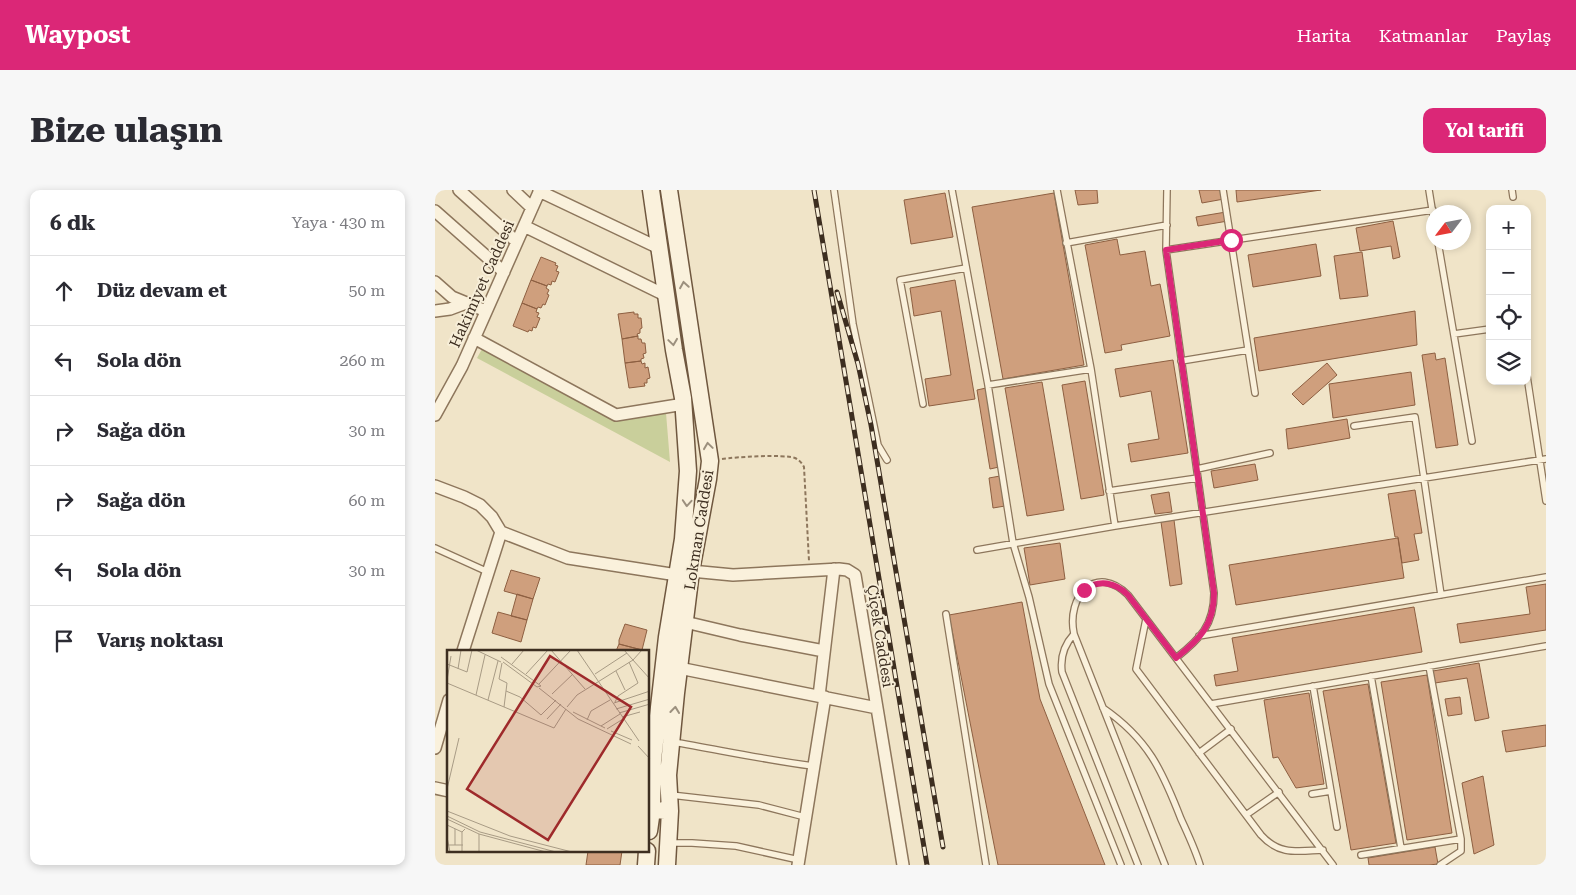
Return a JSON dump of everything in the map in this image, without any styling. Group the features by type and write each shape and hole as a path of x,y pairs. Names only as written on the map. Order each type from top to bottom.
{"street":[{"path":"459,190 517,242"},
{"path":"513,190 532,208"},
{"name":"Lokman Caddesi","path":"651,190 684,404 688,447 688,494 683,539 685,622 668,775 670,811 667,865"},
{"name":"Lokman Caddesi","path":"650,824 654,712 667,638 708,479 710,461 669,190"},
{"path":"540,191 659,248"},
{"name":"Hakimiyet Caddesi","path":"435,415 462,366 540,191"},
{"path":"435,212 504,272"},
{"path":"524,226 667,296"},
{"path":"435,282 452,296 486,311"},
{"path":"435,311 450,309 466,303"},
{"path":"474,338 616,415 684,404"},
{"path":"435,486 464,496 480,506 492,517 501,532 463,650"},
{"name":"Çiçek Caddesi","path":"501,532 569,558 684,573 733,575 834,569 847,570 855,575 903,865"},
{"path":"798,862 822,697 834,569"},
{"path":"685,622 740,635 825,651"},
{"path":"679,668 877,708"},
{"path":"435,748 437,735 447,706"},
{"path":"652,810 670,811"},
{"path":"645,865 647,852"}],"lane":[{"path":"835,190 853,324 878,445 887,460"},
{"path":"952,190 988,385 1013,543 1029,597 1049,684 1121,865"},
{"path":"1057,190 1091,369 1115,526"},
{"path":"1167,190 1166,250 1214,602 1210,622 1199,636 1176,658"},
{"path":"1223,190 1255,393"},
{"path":"1429,190 1432,205"},
{"path":"1512,190 1513,198"},
{"path":"1166,250 1426,213"},
{"path":"1066,243 1167,225"},
{"path":"1439,250 1471,441"},
{"path":"923,404 900,280 966,268"},
{"path":"1453,334 1486,330"},
{"path":"1181,361 1248,350"},
{"path":"988,385 1091,369"},
{"path":"1529,385 1543,459 1546,501"},
{"path":"1354,426 1415,417 1441,595"},
{"path":"1197,469 1270,453"},
{"path":"977,550 1115,526 1543,459"},
{"path":"1109,491 1198,478"},
{"path":"435,548 488,572"},
{"path":"1199,636 1546,577"},
{"path":"1165,865 1074,634 1072,619 1075,601 1084,590 1097,583 1107,583 1119,587 1128,595 1333,865"},
{"path":"946,614 986,865"},
{"path":"1146,619 1136,669 1246,816 1261,835 1277,848 1288,852 1323,850"},
{"path":"1074,634 1063,651 1062,672 1138,865"},
{"path":"1211,704 1546,646"},
{"path":"1429,666 1461,839 1461,851 1440,865"},
{"path":"1371,676 1401,848"},
{"path":"1313,686 1337,827"},
{"path":"1103,708 1131,730 1154,759 1167,782 1200,865"},
{"path":"1199,753 1231,729"},
{"path":"671,742 712,748 772,761 813,766"},
{"path":"1312,794 1331,790"},
{"path":"1246,816 1279,792"},
{"path":"669,794 759,805 805,817"},
{"path":"1361,854 1461,839"},
{"path":"669,843 737,846 798,862"}],"path":[{"path":"710,461 738,456 793,458 799,461 804,467 810,571"}],"green space":[{"path":"482,349 616,421 666,413 670,462 477,358"}],"building":[{"path":"1075,190 1097,190 1098,203 1078,205"},
{"path":"1199,190 1223,190 1224,199 1202,203"},
{"path":"1236,190 1321,190 1237,202"},
{"path":"945,193 953,237 911,244 904,200"},
{"path":"1054,193 1084,365 1003,379 972,207"},
{"path":"1226,212 1228,221 1198,226 1196,217"},
{"path":"1393,221 1400,257 1393,259 1391,246 1360,251 1356,228"},
{"path":"1117,239 1120,255 1145,251 1151,286 1160,284 1170,336 1121,345 1122,350 1105,353 1085,245"},
{"path":"1316,244 1321,276 1253,287 1248,255"},
{"path":"1362,252 1368,296 1340,299 1334,256"},
{"path":"541,257 556,263 555,265 558,266 556,271 559,272 555,282 552,281 551,285 548,284 547,286 531,280"},
{"path":"531,280 547,286 546,288 549,290 545,305 543,304 541,308 538,307 537,309 522,303"},
{"path":"955,280 975,399 929,406 925,379 951,375 941,311 914,316 910,288"},
{"path":"522,303 537,309 536,312 539,313 537,317 540,318 536,328 533,327 532,331 529,330 528,332 513,326"},
{"path":"1415,311 1417,345 1259,371 1254,338"},
{"path":"634,312 634,314 638,314 638,318 641,318 642,328 640,333 637,334 638,336 622,339 618,314"},
{"path":"638,336 642,343 645,343 646,353 643,354 644,358 641,361 625,363 622,339"},
{"path":"1435,353 1436,360 1445,358 1458,445 1436,448 1422,355"},
{"path":"1173,360 1188,453 1131,462 1128,444 1159,439 1151,391 1120,397 1115,369"},
{"path":"641,361 642,364 645,363 645,368 648,367 650,378 647,379 647,383 644,383 645,386 629,388 625,363"},
{"path":"1327,363 1337,375 1303,405 1292,394"},
{"path":"1411,372 1415,405 1333,418 1329,384"},
{"path":"1085,381 1104,495 1081,499 1062,385"},
{"path":"1042,382 1064,510 1027,516 1005,388"},
{"path":"986,388 999,467 990,469 977,390"},
{"path":"1347,419 1350,438 1288,449 1286,429"},
{"path":"1255,464 1258,480 1214,488 1211,471"},
{"path":"1000,476 1005,506 993,508 989,478"},
{"path":"1415,490 1422,533 1414,534 1419,560 1402,563 1398,537 1395,537 1388,494"},
{"path":"1169,492 1172,512 1155,514 1151,495"},
{"path":"1174,520 1182,584 1170,586 1161,522"},
{"path":"1398,538 1404,578 1236,605 1229,565"},
{"path":"1060,543 1065,579 1030,585 1024,548"},
{"path":"511,570 540,578 533,599 504,591"},
{"path":"1546,584 1546,630 1460,643 1457,624 1530,614 1526,587"},
{"path":"517,594 533,599 527,620 511,616"},
{"path":"1022,602 1040,699 1105,865 998,865 949,615"},
{"path":"1414,607 1422,652 1216,686 1214,675 1238,671 1232,638"},
{"path":"498,612 527,620 521,642 492,633"},
{"path":"625,624 647,630 642,650 619,644"},
{"path":"619,644 642,650 616,650"},
{"path":"1479,663 1489,718 1475,721 1467,678 1435,683 1433,671"},
{"path":"1427,675 1452,833 1407,840 1381,682"},
{"path":"1368,684 1396,843 1351,850 1323,691"},
{"path":"1309,693 1324,784 1296,788 1278,757 1273,758 1264,700"},
{"path":"1460,697 1462,714 1448,716 1445,699"},
{"path":"1546,725 1546,746 1506,752 1502,731"},
{"path":"1483,776 1494,845 1474,854 1462,783"},
{"path":"1435,847 1438,864 1369,865 1368,858"},
{"path":"588,852 622,852 620,865 586,865"}],"railway":[{"path":"814,190 927,865"},
{"path":"837,292 858,364 871,425 943,847"}],"route":[{"path":"1084,590 1097,583 1113,584 1119,587 1128,595 1176,658 1186,651 1210,622 1214,593 1166,250 1231,240"}]}
